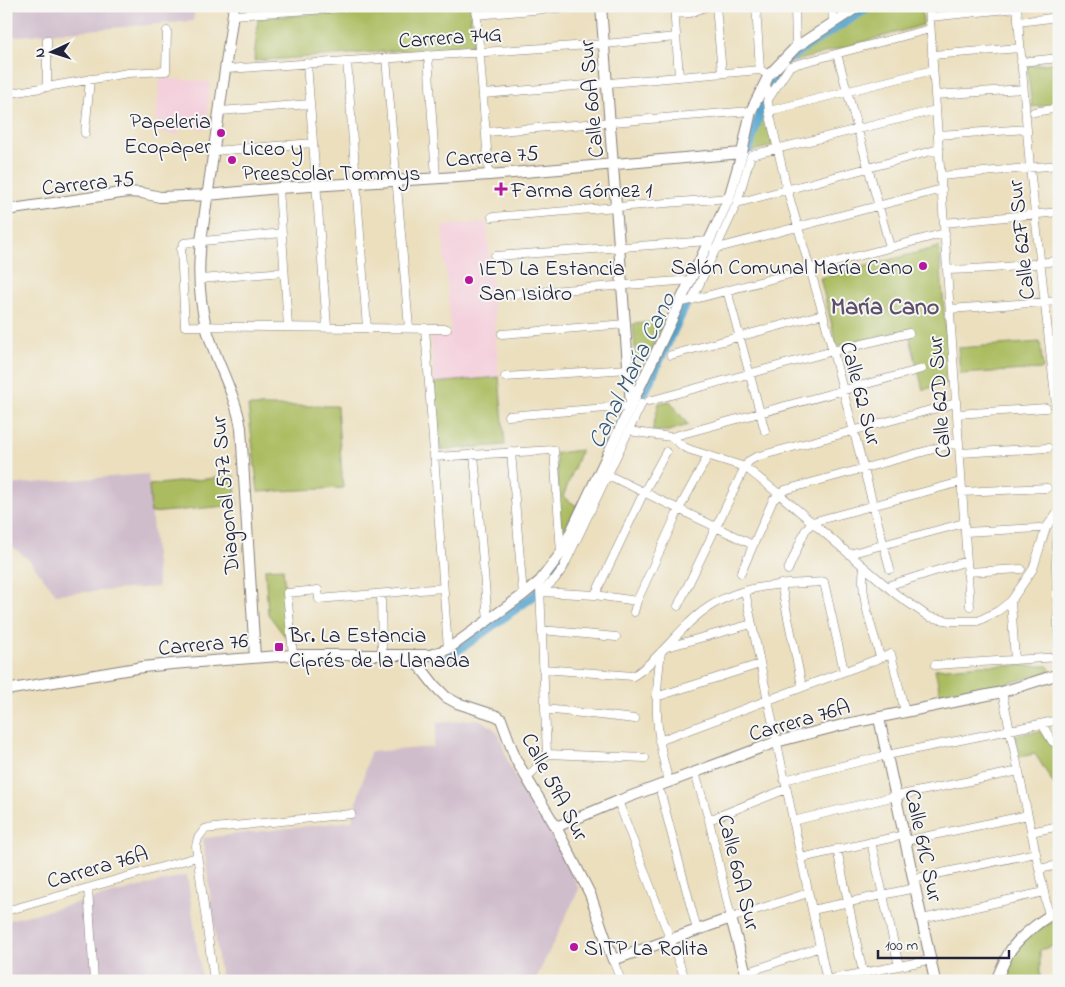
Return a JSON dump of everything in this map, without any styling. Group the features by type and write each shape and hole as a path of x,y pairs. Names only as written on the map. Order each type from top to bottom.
{"street":[{"path":"489,174 476,10 580,6"},
{"name":"Calle 60A Sur","path":"602,6 629,369 641,403"},
{"path":"680,77 674,10 690,13 706,6"},
{"path":"716,6 722,73"},
{"name":"Calle 62 Sur","path":"756,6 767,101 777,149 797,227 833,351 890,569"},
{"path":"795,6 796,47"},
{"path":"832,6 833,23"},
{"path":"692,300 712,245 733,200 746,154 752,111 765,75 796,47 859,6"},
{"name":"Calle 62D Sur","path":"929,6 970,606"},
{"path":"234,11 343,7"},
{"path":"930,17 1017,7"},
{"name":"Calle 62F Sur","path":"1017,7 1030,168 1058,423 1059,470"},
{"name":"Diagonal 57Z Sur","path":"234,11 201,241 200,279 206,326 237,409 241,428 255,657"},
{"path":"1018,22 1059,17"},
{"path":"767,101 790,66 930,29"},
{"path":"6,94 128,73 166,71 167,31"},
{"name":"Carrera 74G","path":"226,69 604,44 676,37"},
{"path":"47,40 47,87"},
{"path":"932,55 1020,48"},
{"path":"837,54 890,247"},
{"path":"428,55 436,178"},
{"path":"386,58 409,328"},
{"path":"1021,62 1059,58"},
{"path":"347,61 367,328"},
{"path":"307,63 327,327"},
{"path":"769,112 934,70"},
{"path":"483,94 722,73 765,75"},
{"path":"85,133 90,80"},
{"path":"935,95 1023,89"},
{"path":"220,111 310,104"},
{"path":"1034,112 1059,108"},
{"name":"Carrera 75","path":"6,210 128,192 142,192 160,197 208,195 316,185 396,181 746,154 777,149 936,110"},
{"path":"486,132 752,111"},
{"path":"938,135 1027,129"},
{"path":"214,151 313,143"},
{"path":"492,217 733,200 787,189 939,149"},
{"path":"941,176 1059,165"},
{"path":"279,188 288,327"},
{"path":"495,256 620,247 712,245 797,227 942,189"},
{"path":"944,223 1059,212"},
{"path":"282,233 184,243 182,245 185,326 446,329"},
{"path":"680,303 945,233"},
{"path":"527,779 546,754 540,587 641,403 648,370 691,280 712,245"},
{"path":"948,270 994,269 1059,260"},
{"path":"200,279 284,272"},
{"path":"499,296 691,280"},
{"path":"727,290 765,431"},
{"path":"950,308 1059,301"},
{"path":"671,355 823,314"},
{"path":"502,334 626,324"},
{"path":"425,328 448,649"},
{"path":"508,416 641,403 833,351 909,334"},
{"path":"1049,342 1059,341"},
{"path":"505,377 629,369 642,372 648,370"},
{"path":"635,432 670,437 922,370"},
{"path":"678,606 744,467 749,462 756,457 956,403"},
{"path":"957,414 1046,408"},
{"path":"670,437 684,447 744,467 779,494 887,586 929,617 950,622 978,620 998,611 1012,601 1032,568 1046,528 1058,510"},
{"path":"741,572 773,500 785,490 959,442"},
{"path":"960,453 1048,448"},
{"path":"434,457 554,450 560,553"},
{"path":"511,452 524,595"},
{"path":"595,596 644,492 666,452"},
{"path":"474,454 488,620"},
{"path":"634,612 637,601 679,509 708,456"},
{"path":"604,473 753,545"},
{"path":"448,649 524,595 555,579 563,568 604,473"},
{"path":"788,570 805,531 812,522 961,482"},
{"path":"962,492 1047,488"},
{"path":"935,665 1059,656 1056,565 1059,498"},
{"path":"849,554 964,523"},
{"path":"965,532 1040,528"},
{"path":"887,586 967,560"},
{"path":"864,568 862,578 863,590 880,658"},
{"path":"967,572 1022,569"},
{"path":"543,669 629,676 638,673 689,622 711,603 759,586 824,582 844,671"},
{"path":"781,584 802,686"},
{"path":"540,587 637,601"},
{"path":"293,655 287,593 318,590 319,599 443,588"},
{"path":"745,591 826,980 930,960"},
{"path":"381,594 382,655"},
{"path":"1012,601 1015,660"},
{"path":"664,649 752,624"},
{"path":"542,630 616,637"},
{"name":"Carrera 76","path":"6,690 143,667 293,655 430,655 448,649"},
{"path":"664,649 656,697 659,741 669,782"},
{"path":"659,741 891,654 905,712"},
{"name":"Calle 59A Sur","path":"405,655 421,668 446,698 501,719 516,760 556,827 590,894 621,981"},
{"path":"656,697 760,664"},
{"name":"Carrera 76A","path":"556,827 618,801 776,742 821,730 1002,692 1059,674"},
{"path":"1002,692 1049,916"},
{"path":"545,709 635,719"},
{"name":"Calle 61C Sur","path":"879,718 935,981"},
{"path":"784,780 1059,720"},
{"path":"1042,724 1052,741 1059,746"},
{"path":"546,754 645,758"},
{"path":"793,821 896,796 1018,771"},
{"name":"Calle 60A Sur","path":"695,773 709,820 731,918 747,977"},
{"path":"709,820 786,789"},
{"path":"661,794 697,930"},
{"path":"618,801 686,981"},
{"path":"214,981 196,846 198,838 205,829 351,814"},
{"path":"801,858 871,842 905,838 1028,815"},
{"path":"1031,832 1059,826"},
{"path":"871,842 899,966"},
{"path":"837,849 863,973"},
{"path":"812,910 883,895 914,883 1036,853"},
{"name":"Carrera 76A","path":"6,911 197,857"},
{"path":"1039,869 1059,866"},
{"path":"88,888 94,981"},
{"path":"922,919 1044,892"},
{"path":"613,960 808,893"},
{"path":"996,981 1005,958 1014,943 1049,916 1059,911"},
{"path":"747,977 820,947"}],"shaded area":[{"path":"6,6 195,6 193,21 6,37"},
{"path":"160,78 210,82 206,130 181,125 178,135 155,131"},
{"name":"IED La Estancia San Isidro","path":"487,222 499,377 434,383 431,337 451,335 442,225"},
{"path":"148,474 158,587 56,594 30,561 6,541 6,485"},
{"path":"479,719 492,727 500,736 508,762 518,783 547,825 579,889 535,981 221,981 203,838 352,821 370,752 433,747 438,723"},
{"path":"187,875 202,981 6,981 6,921"}],"green space":[{"path":"346,6 470,6 473,45 254,61 258,18 346,12"},
{"path":"871,6 922,6 923,25 782,65 801,50"},
{"path":"1059,62 1059,104 1032,107 1027,66"},
{"path":"763,101 773,146 748,152"},
{"path":"939,247 950,382 923,390 908,330 837,346 820,278"},
{"path":"664,321 647,360 636,360 633,324"},
{"path":"1040,342 1043,369 960,374 958,348"},
{"path":"499,377 505,445 440,450 434,383"},
{"path":"670,401 688,425 669,431 652,431 659,403"},
{"path":"248,406 337,406 343,488 258,492"},
{"path":"581,450 563,497 577,506 561,536 556,453"},
{"path":"234,476 237,505 151,513 149,485"},
{"path":"283,568 290,643 268,614 265,569"},
{"path":"982,665 1048,666 1050,670 1048,673 980,690 940,693 935,669"},
{"path":"1040,731 1059,751 1059,792 1035,754 1019,757 1015,735"},
{"path":"1059,918 1059,944 1040,950 1040,981 1000,981 1014,948 1042,927"}],"waterway":[{"name":"Canal María Cano","path":"745,163 763,101 782,65 801,50 871,6"},
{"name":"Canal María Cano","path":"636,410 715,243"},
{"name":"Canal María Cano","path":"443,661 535,595 560,565 565,556"}],"place":[{"name":"Papeleria Ecopaper","path":"221,133"},
{"name":"Liceo y Preescolar Tommys","path":"232,160"},
{"name":"Farma Gómez 1","path":"501,189"},
{"name":"Salón Comunal María Cano","path":"923,266"},
{"name":"IED La Estancia San Isidro","path":"469,280"},
{"name":"Br. La Estancia Ciprés de la Llanada","path":"279,647"},
{"name":"SITP La Rolita","path":"574,947"}],"district":[{"name":"María Cano","path":"885,306"}]}
